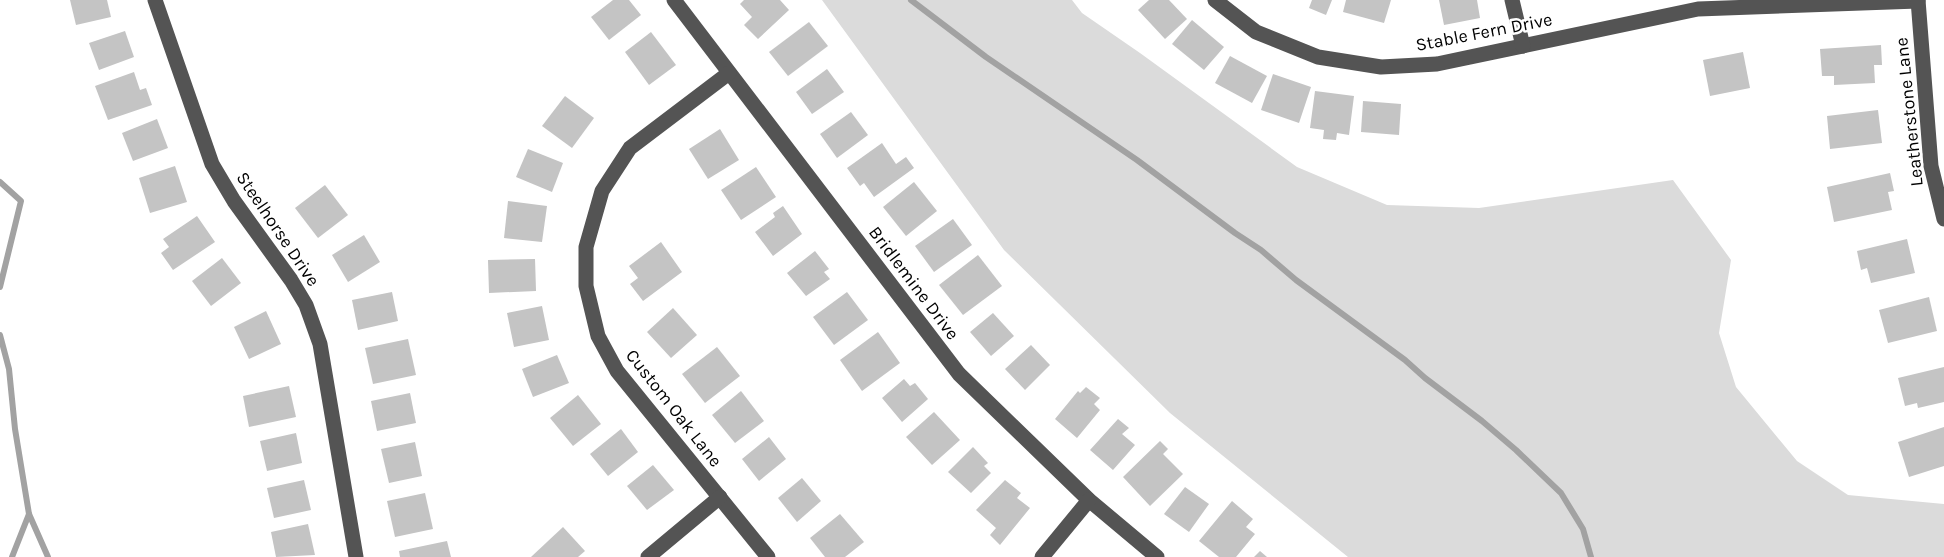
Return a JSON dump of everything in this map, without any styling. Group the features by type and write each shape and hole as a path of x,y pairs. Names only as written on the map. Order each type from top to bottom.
{"street":[{"name":"Steelhorse Drive","path":"155,0 212,164 234,201 291,280 306,305 320,344 356,557"},
{"name":"Bridlemine Drive","path":"674,0 959,374 1089,500 1157,557"},
{"name":"Stable Fern Drive","path":"1215,0 1256,32 1318,57 1381,68 1437,64 1698,9 1918,1"},
{"path":"1512,0 1523,46"},
{"name":"Leatherstone Lane","path":"1918,1 1931,166 1944,219"},
{"name":"Custom Oak Lane","path":"729,73 630,148 602,191 586,248 586,286 598,336 617,371 768,557"},
{"path":"648,557 720,497"},
{"path":"1042,557 1089,500"}],"shaded area":[{"path":"822,0 1072,0 1082,13 1297,167 1387,205 1479,208 1673,180 1731,260 1719,333 1736,387 1797,461 1848,495 1944,504 1944,557 1348,557 1170,413 1004,250"}],"building":[{"path":"70,0 107,0 111,17 76,25"},
{"path":"613,0 629,0 641,15 609,40 591,17"},
{"path":"744,0 780,0 789,10 758,39 744,25 752,17 740,4"},
{"path":"1149,0 1169,0 1187,19 1165,39 1138,10"},
{"path":"1312,0 1332,0 1326,15 1309,8"},
{"path":"1346,0 1391,0 1384,23 1343,12"},
{"path":"1439,0 1477,0 1480,18 1444,25"},
{"path":"1192,20 1224,47 1204,70 1172,44"},
{"path":"809,22 828,46 788,76 769,52"},
{"path":"125,31 134,57 99,70 89,43"},
{"path":"651,32 676,65 649,85 625,52"},
{"path":"1881,45 1882,65 1874,65 1875,83 1834,85 1834,76 1822,76 1820,49"},
{"path":"1743,52 1750,88 1710,96 1703,60"},
{"path":"1230,56 1267,76 1252,103 1215,83"},
{"path":"827,69 844,92 812,114 796,92"},
{"path":"134,72 140,90 146,88 152,105 108,120 95,86"},
{"path":"1273,74 1311,87 1299,123 1261,110"},
{"path":"1315,91 1354,96 1349,135 1337,133 1336,140 1323,139 1324,130 1310,128"},
{"path":"565,96 594,118 572,148 542,126"},
{"path":"1363,101 1401,104 1399,135 1361,132"},
{"path":"1878,110 1882,143 1830,149 1827,116"},
{"path":"851,112 868,135 837,158 820,134"},
{"path":"157,119 168,148 133,161 122,133"},
{"path":"720,129 739,160 708,179 689,149"},
{"path":"882,143 896,164 906,157 914,168 874,197 864,183 860,186 847,168"},
{"path":"528,149 563,163 552,192 516,177"},
{"path":"175,166 187,202 150,213 139,178"},
{"path":"756,167 776,197 741,220 721,190"},
{"path":"1890,173 1894,191 1888,192 1892,210 1834,222 1827,187"},
{"path":"914,182 937,211 906,236 883,207"},
{"path":"325,185 348,215 318,238 295,208"},
{"path":"508,201 547,206 542,242 504,238"},
{"path":"783,206 802,234 773,256 755,232 775,217 773,213"},
{"path":"197,216 215,242 173,270 161,253 169,247 163,239"},
{"path":"953,219 972,245 934,272 915,246"},
{"path":"364,235 380,262 348,282 332,255"},
{"path":"1907,239 1915,273 1871,283 1867,268 1861,270 1857,251"},
{"path":"661,242 682,272 643,301 630,284 638,278 629,266"},
{"path":"815,251 829,269 824,272 830,279 806,296 787,273"},
{"path":"978,255 1002,286 963,315 939,285"},
{"path":"222,258 241,283 211,306 192,281"},
{"path":"535,259 536,291 489,293 488,260"},
{"path":"392,292 398,321 358,330 352,300"},
{"path":"847,292 868,320 834,345 813,317"},
{"path":"1929,297 1937,331 1888,343 1879,310"},
{"path":"542,306 549,340 514,347 507,313"},
{"path":"673,308 697,335 671,358 647,332"},
{"path":"266,311 281,344 249,359 234,327"},
{"path":"993,313 1014,336 991,356 970,332"},
{"path":"878,332 900,363 862,391 840,360"},
{"path":"408,339 416,375 373,384 365,348"},
{"path":"1031,345 1050,365 1025,390 1005,369"},
{"path":"717,347 740,376 705,403 682,374"},
{"path":"557,355 569,383 533,397 522,369"},
{"path":"1944,367 1944,402 1918,408 1917,403 1905,406 1898,378"},
{"path":"904,379 910,386 915,383 928,399 902,422 882,398"},
{"path":"289,386 296,417 249,427 243,396"},
{"path":"1086,387 1100,398 1094,404 1100,410 1077,438 1055,419 1078,391 1080,393"},
{"path":"741,391 764,421 735,443 712,415"},
{"path":"410,393 416,423 377,431 371,401"},
{"path":"578,395 601,424 573,446 550,418"},
{"path":"934,412 960,440 932,465 906,437"},
{"path":"1118,419 1129,428 1122,434 1135,445 1113,470 1090,450"},
{"path":"1944,427 1944,466 1909,477 1898,442"},
{"path":"621,429 638,452 608,476 590,454"},
{"path":"296,433 302,463 267,471 260,441"},
{"path":"769,437 786,459 759,481 742,459"},
{"path":"1160,441 1168,449 1163,454 1183,474 1150,506 1123,477"},
{"path":"415,442 422,476 389,483 381,449"},
{"path":"973,447 988,463 984,466 991,473 971,493 948,472"},
{"path":"653,465 674,490 647,510 627,486"},
{"path":"802,478 821,501 797,522 778,498"},
{"path":"304,480 311,510 274,518 267,488"},
{"path":"1005,480 1021,493 1017,498 1030,508 1000,545 990,535 996,528 976,510"},
{"path":"1185,487 1209,504 1189,532 1164,514"},
{"path":"425,493 433,529 395,537 387,501"},
{"path":"1232,501 1253,519 1246,527 1255,534 1236,557 1219,557 1199,541"},
{"path":"840,514 864,542 845,557 825,557 810,538"},
{"path":"308,524 315,555 276,557 271,532"},
{"path":"563,527 585,551 578,557 531,557"},
{"path":"447,541 451,557 400,557 399,551"},
{"path":"1260,551 1267,557 1254,557"}],"waterway":[{"path":"911,0 986,57 1137,160 1261,250 1296,280 1405,360 1482,421 1561,493 1583,529 1591,557"},
{"path":"0,182 21,201 0,287"},
{"path":"0,335 9,369 15,429 29,514 48,557"},
{"path":"12,557 29,514"}]}
